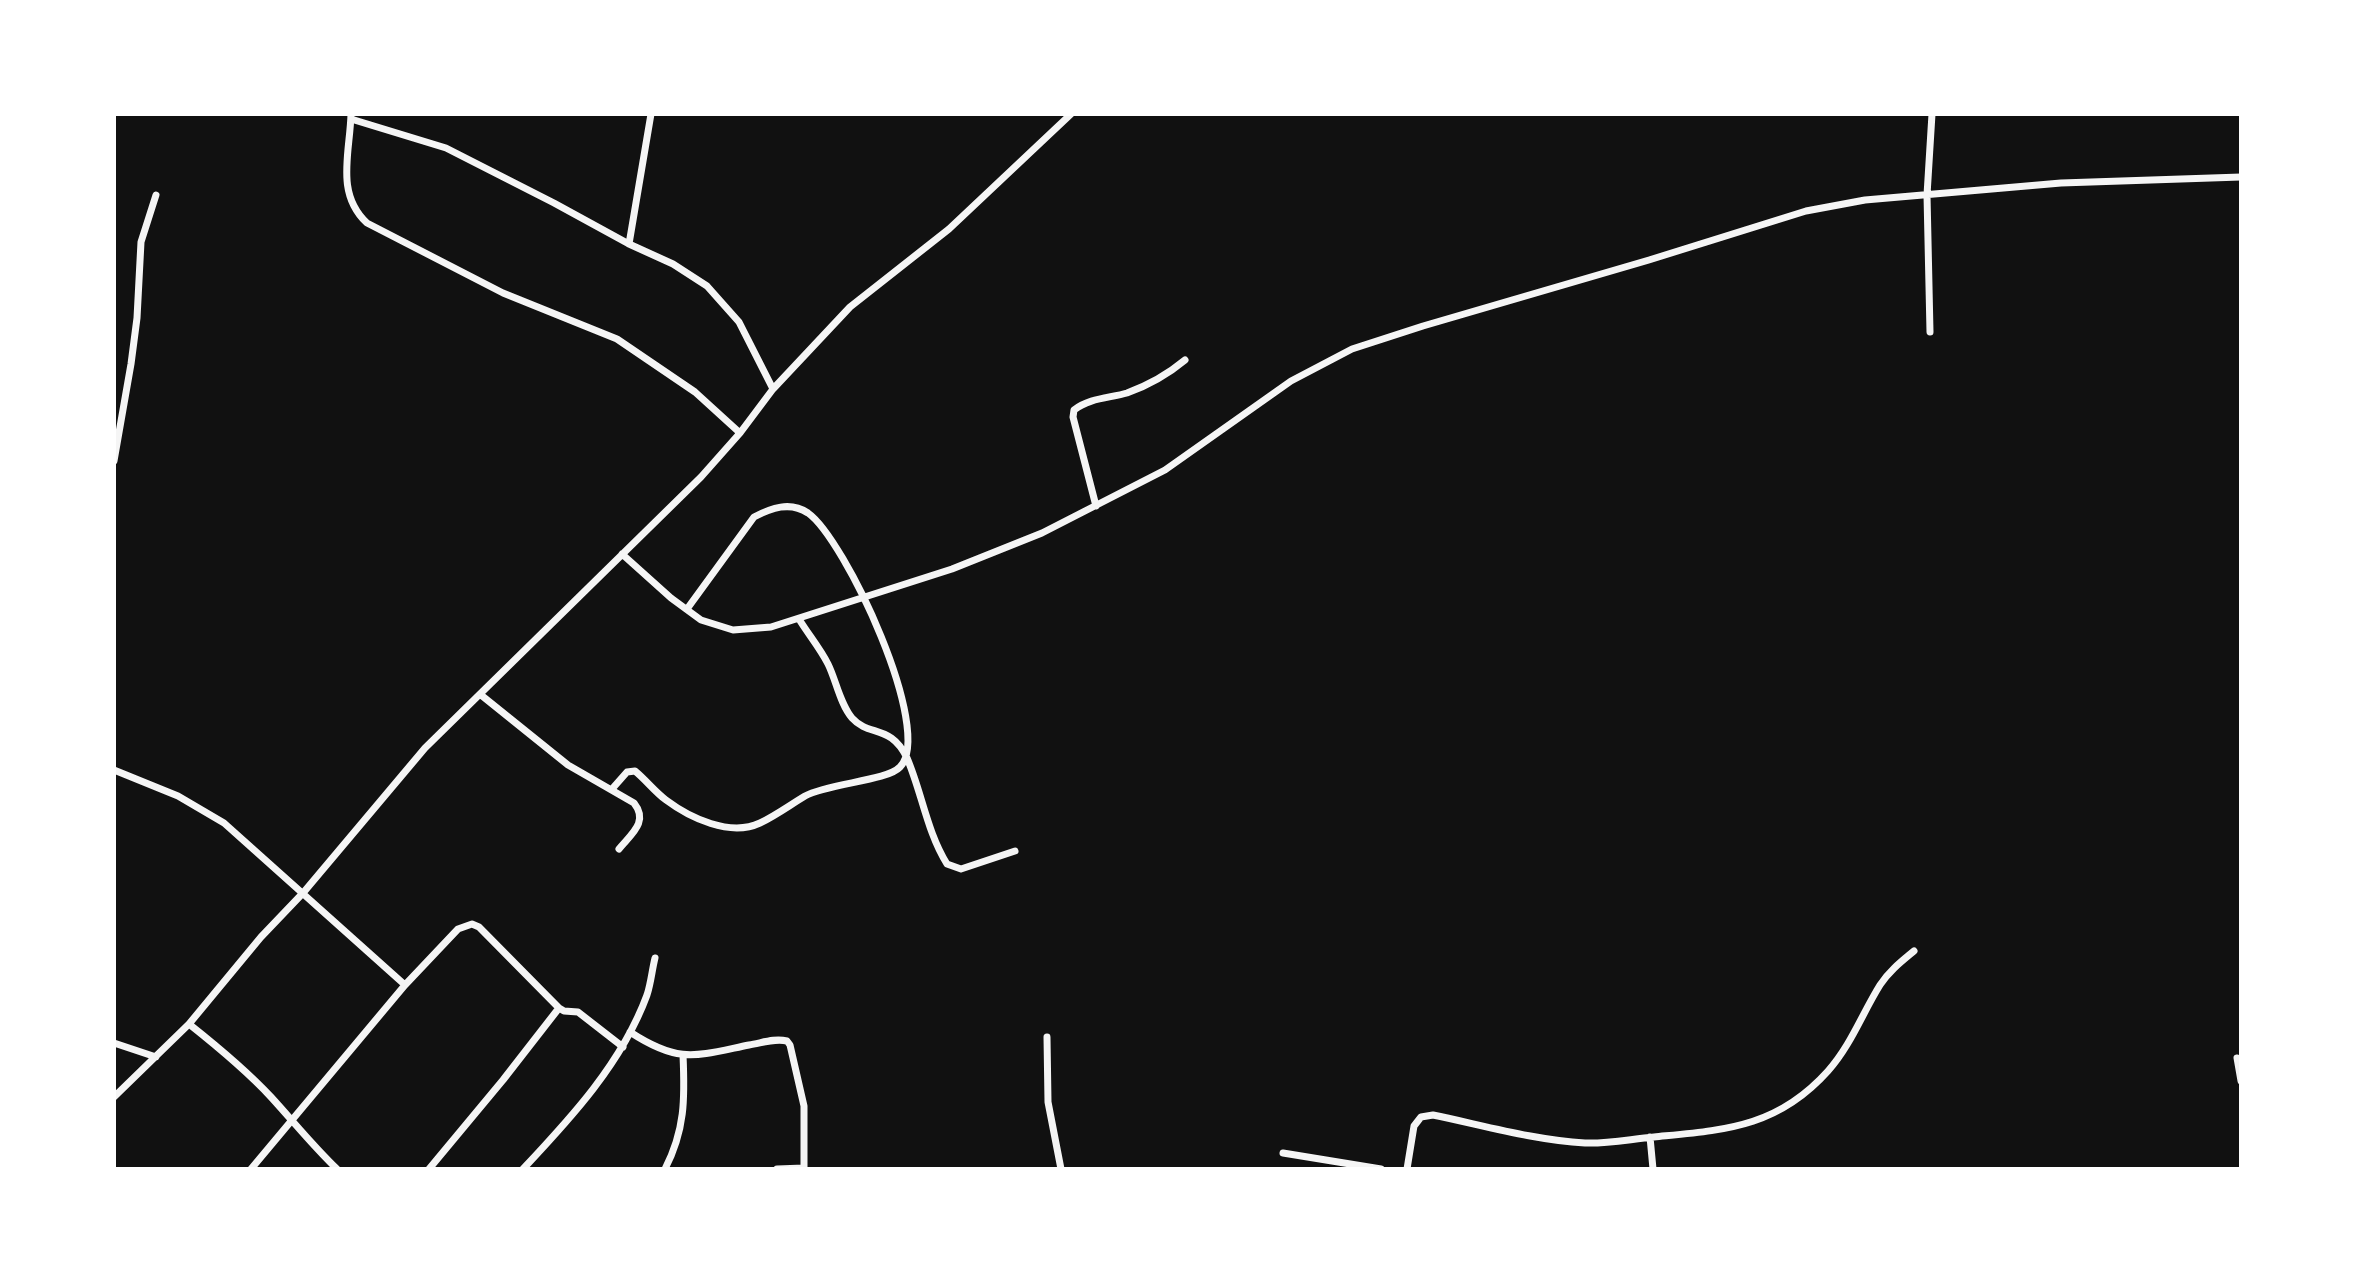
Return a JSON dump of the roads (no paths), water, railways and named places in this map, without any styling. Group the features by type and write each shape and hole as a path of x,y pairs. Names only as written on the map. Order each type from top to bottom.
{"street":[{"path":"629,244 651,114"},
{"path":"114,1097 189,1024 425,748 701,477 773,390 850,307 949,229 1071,114"},
{"path":"1930,332 1927,195 1932,114"},
{"path":"740,433 695,392 617,339 503,293 367,223 356,213 349,197 346,178 351,116 446,148 554,202 629,244 673,264 708,286 739,322 773,390"},
{"path":"622,554 701,620 733,630 771,627 952,569 1042,533 1164,470 1292,382 1352,349 1805,211 1865,200 2061,183 2241,177"},
{"path":"114,461 132,352 141,242 156,195"},
{"path":"1096,506 1073,417 1074,410 1087,403 1150,384 1185,360"},
{"path":"612,789 627,772 635,771 665,799 685,812 716,825 746,828 759,824 815,791 839,783 888,775 899,769 907,758 902,700 889,656 865,598 842,554 824,528 807,513 790,506 770,509 754,517 687,609"},
{"path":"799,619 827,662 852,718 887,734 898,743 907,758 929,823 947,864 961,869 972,867 1015,851"},
{"path":"481,695 568,765 634,803 641,811 641,819 619,849"},
{"path":"114,770 178,796 224,823 405,985"},
{"path":"251,1169 405,985 458,929 472,924 479,927 559,1007 564,1011 578,1012 623,1047"},
{"path":"1407,1169 1414,1126 1421,1117 1433,1115 1541,1138 1586,1143 1727,1129 1752,1123 1794,1101 1826,1073 1850,1043 1881,984 1895,967 1914,951"},
{"path":"523,1169 562,1128 623,1047 648,992 655,958"},
{"path":"429,1169 559,1007"},
{"path":"189,1024 237,1063 311,1145 337,1169"},
{"path":"630,1032 653,1047 683,1055 718,1052 776,1040 787,1041 804,1106 804,1169 777,1169"},
{"path":"1047,1037 1048,1102 1061,1169"},
{"path":"114,1043 156,1057"},
{"path":"664,1169 681,1129 683,1055"},
{"path":"2237,1058 2241,1081"},
{"path":"1650,1137 1653,1169"},
{"path":"1283,1153 1381,1169"}]}
